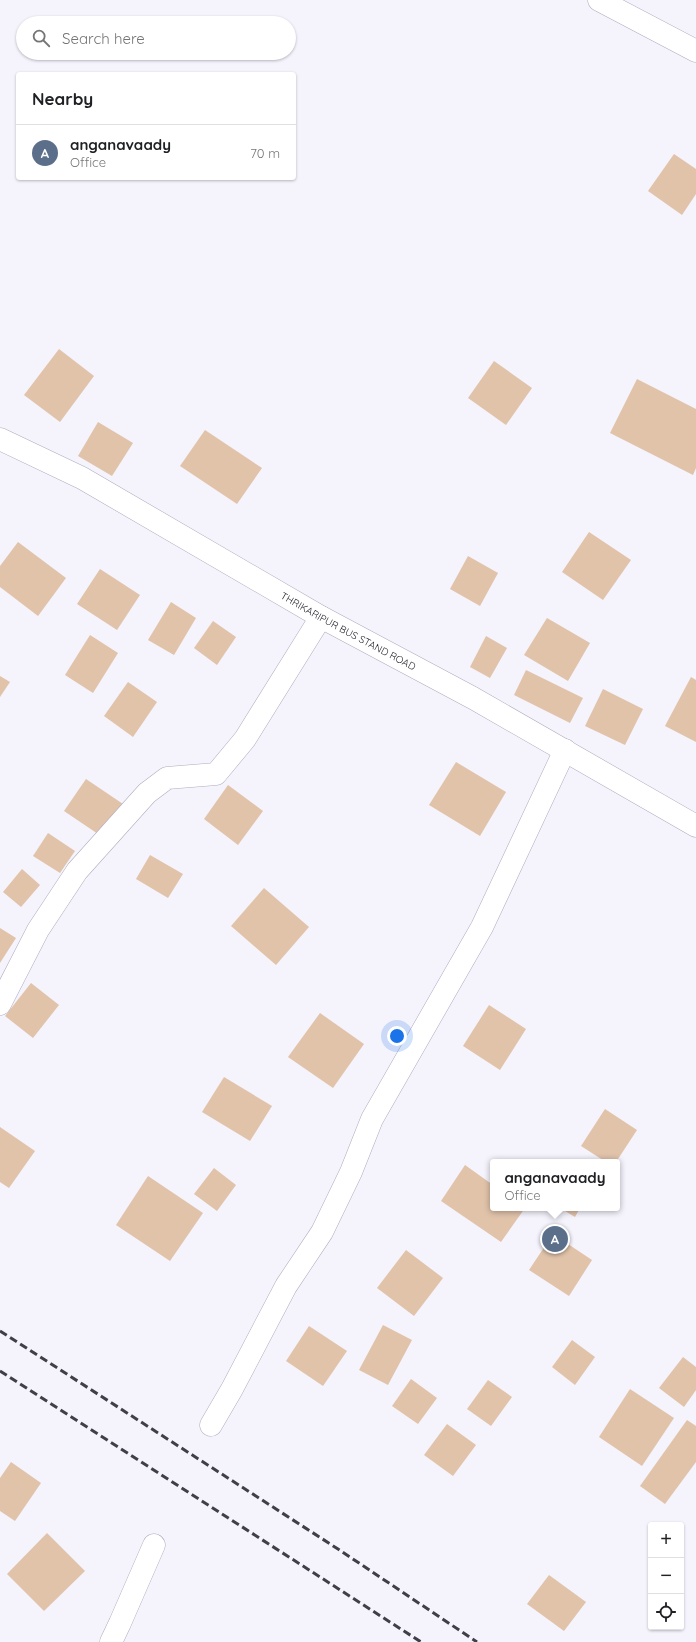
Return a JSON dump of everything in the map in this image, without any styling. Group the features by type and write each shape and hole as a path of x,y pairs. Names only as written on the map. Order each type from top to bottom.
{"street":[{"path":"601,0 696,51"},
{"name":"THRIKARIPUR BUS STAND ROAD","path":"0,439 82,478 321,617 473,698 696,826"},
{"path":"0,1004 38,930 77,871 147,793 167,778 216,774 244,738 321,617"},
{"path":"210,1425 232,1389 286,1286 322,1232 351,1172 372,1119 482,927 565,750"},
{"path":"110,1642 120,1623 154,1545"}],"building":[{"path":"674,154 696,169 696,194 682,215 648,191"},
{"path":"59,349 94,376 60,422 24,395"},
{"path":"494,361 532,388 506,425 468,398"},
{"path":"637,379 696,409 696,468 693,475 610,433"},
{"path":"98,422 133,443 112,476 78,456"},
{"path":"205,430 262,468 237,504 180,466"},
{"path":"589,532 631,560 603,600 562,572"},
{"path":"18,542 66,578 38,616 0,587 0,566"},
{"path":"468,556 498,573 480,606 450,589"},
{"path":"100,569 140,595 117,630 77,604"},
{"path":"171,602 196,618 174,655 148,640"},
{"path":"547,618 590,643 568,681 524,655"},
{"path":"213,621 236,637 217,665 194,648"},
{"path":"90,635 118,653 93,693 65,675"},
{"path":"486,636 507,648 490,678 470,667"},
{"path":"526,670 583,698 570,723 514,695"},
{"path":"0,676 10,682 0,697"},
{"path":"691,677 696,680 696,742 665,726"},
{"path":"128,682 157,702 133,737 104,716"},
{"path":"603,689 643,709 625,745 585,726"},
{"path":"456,762 506,792 480,836 429,805"},
{"path":"86,779 123,804 101,836 64,811"},
{"path":"228,785 263,811 238,845 204,819"},
{"path":"48,833 75,851 60,873 33,856"},
{"path":"150,855 183,874 168,898 136,879"},
{"path":"22,869 40,885 21,907 3,892"},
{"path":"264,888 309,927 276,965 231,926"},
{"path":"0,928 16,938 0,963"},
{"path":"31,983 59,1005 33,1038 5,1016"},
{"path":"489,1005 526,1029 500,1070 463,1046"},
{"path":"320,1013 364,1044 333,1088 288,1057"},
{"path":"224,1077 272,1106 250,1141 202,1112"},
{"path":"605,1109 637,1130 618,1159 601,1159 581,1146"},
{"path":"0,1127 35,1151 9,1188 0,1182"},
{"path":"465,1165 490,1183 490,1211 523,1211 501,1242 441,1201"},
{"path":"214,1168 236,1185 217,1211 194,1194"},
{"path":"148,1176 203,1213 170,1261 116,1225"},
{"path":"565,1211 578,1211 575,1217"},
{"path":"553,1234 592,1260 569,1296 529,1270"},
{"path":"406,1250 443,1278 414,1316 377,1288"},
{"path":"383,1325 412,1340 388,1385 359,1370"},
{"path":"309,1326 347,1351 323,1386 286,1361"},
{"path":"572,1340 595,1357 575,1385 552,1367"},
{"path":"683,1357 696,1367 696,1390 684,1407 659,1388"},
{"path":"411,1379 437,1398 418,1424 392,1406"},
{"path":"488,1380 512,1397 491,1426 467,1409"},
{"path":"630,1389 674,1418 642,1466 599,1437"},
{"path":"687,1420 696,1426 696,1462 665,1504 640,1486"},
{"path":"447,1424 476,1445 453,1476 424,1455"},
{"path":"11,1462 41,1483 15,1521 0,1511 0,1478"},
{"path":"47,1533 85,1571 44,1611 7,1574"},
{"path":"549,1575 586,1602 564,1631 527,1604"}],"railway":[{"path":"0,1331 338,1549 477,1642"},
{"path":"0,1371 421,1642"}],"place":[{"name":"anganavaady","path":"555,1239"}]}
